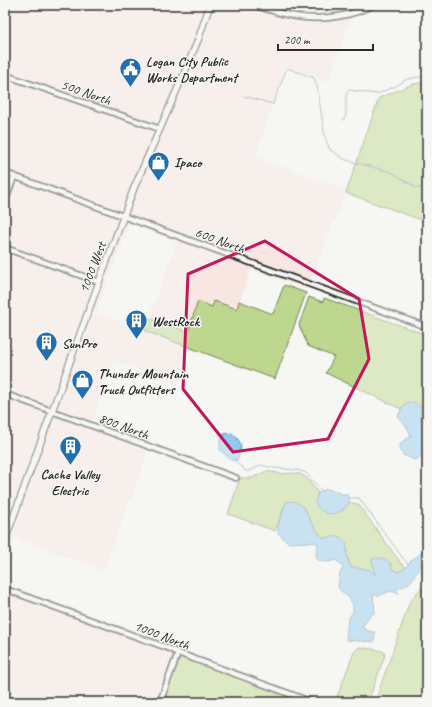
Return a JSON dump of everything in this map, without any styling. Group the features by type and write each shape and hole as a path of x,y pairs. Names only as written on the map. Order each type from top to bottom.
{"main road":[{"name":"1000 West","path":"5,540 124,216 141,172 195,47 210,5"}],"street":[{"path":"254,5 279,13 304,18 327,18 348,14 372,5"},
{"name":"500 North","path":"5,75 160,129"},
{"name":"600 North","path":"5,173 427,327"},
{"path":"5,201 14,177"},
{"path":"5,248 99,282"},
{"name":"800 North","path":"5,394 236,478"},
{"name":"1000 North","path":"5,589 161,645 178,653 312,702"},
{"path":"160,702 178,653"}],"highlighted area":[{"path":"265,241 359,299 369,359 328,439 233,452 183,389 188,274"}],"shaded area":[{"path":"5,5 356,5 328,82 285,67 255,157 347,190 307,289 251,269 237,309 214,301 212,307 188,332 149,318 177,241 130,224 96,312 188,347 175,383 114,361 90,429 148,451 104,571 14,537 5,561"},
{"path":"5,585 87,614 179,651 162,702 116,702 99,696 96,702 5,702"}],"green space":[{"path":"427,82 427,222 346,193 379,98 413,84"},
{"path":"284,285 306,293 275,379 145,331 149,318 188,332 198,301 212,307 214,301 237,309 239,301 273,314"},
{"path":"309,297 323,302 324,298 427,335 427,424 406,403 401,409 326,373 334,357 308,346 299,325"},
{"path":"267,471 282,474 300,474 307,478 318,493 315,503 342,511 350,502 359,505 405,567 403,570 397,572 392,569 391,563 373,567 376,575 367,570 351,567 346,554 347,548 329,537 324,538 312,524 304,507 286,502 275,531 228,514 240,478 252,478"},
{"path":"421,588 427,596 427,702 375,702 410,601"},
{"path":"359,647 383,651 385,655 368,702 335,702 354,652"},
{"path":"179,656 306,702 162,702"}],"water":[{"path":"415,402 421,408 421,419 427,424 427,452 415,460 403,455 400,451 400,445 404,440 411,437 408,428 398,417 401,409 406,403"},
{"path":"232,433 240,442 241,449 237,460 231,460 220,450 220,441 224,434"},
{"path":"326,489 333,490 341,494 347,494 350,502 337,513 328,514 324,512 315,503 318,493"},
{"path":"294,501 304,507 316,530 324,538 338,536 346,542 347,557 351,567 368,569 375,574 372,559 382,558 385,559 392,569 397,572 403,570 412,560 427,549 427,563 420,568 409,583 396,589 399,594 391,591 378,596 373,594 375,612 367,619 362,628 375,632 374,642 346,640 348,619 353,612 353,604 338,588 340,573 343,568 341,564 336,560 324,562 319,560 316,554 318,543 289,543 278,533 278,525 286,502"}],"waterway":[{"path":"244,96 273,104 287,68 314,78 317,86 325,137 330,150 346,160 391,172 417,188 427,187"},
{"path":"343,120 346,116 346,97 348,90 377,94 398,85 405,80 427,76"},
{"path":"235,459 236,462 246,471 252,470 261,465 274,468 298,470 306,473 323,491"},
{"path":"348,498 359,498 408,564"}],"place":[{"name":"Logan City Public Works Department","path":"130,88"},
{"name":"Ipaco","path":"159,182"},
{"name":"WestRock","path":"137,340"},
{"name":"SunPro","path":"47,362"},
{"name":"Thunder Mountain Truck Outfitters","path":"83,400"},
{"name":"Cache Valley Electric","path":"70,466"}]}
